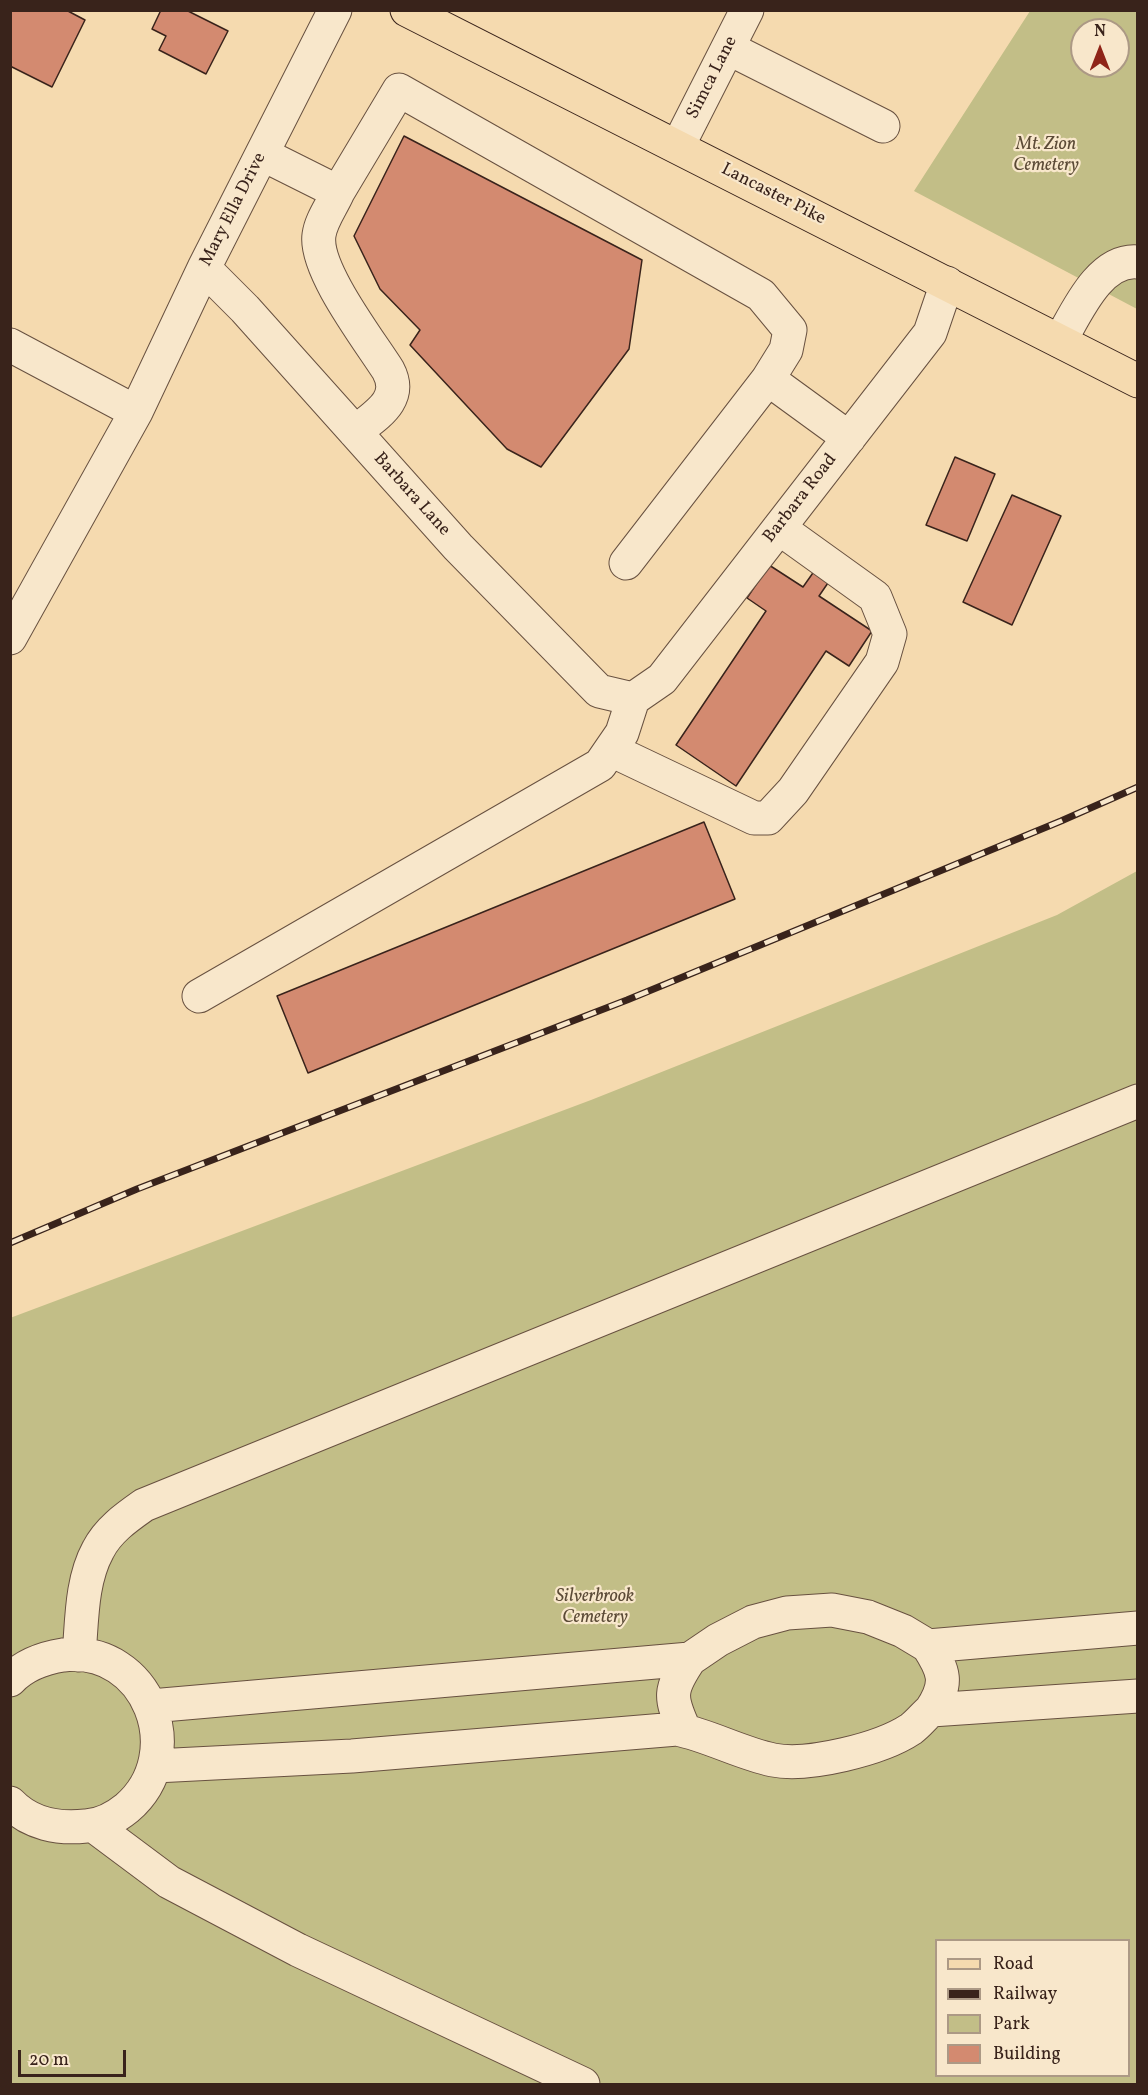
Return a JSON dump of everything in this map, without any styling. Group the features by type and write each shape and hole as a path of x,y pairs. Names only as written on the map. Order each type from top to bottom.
{"main road":[{"name":"Lancaster Pike","path":"421,14 1137,381"}],"street":[{"name":"Mary Ella Drive","path":"10,638 136,411 204,268 335,10"},
{"name":"Simca Lane","path":"678,146 747,10"},
{"path":"728,48 883,126"},
{"path":"355,432 384,409 391,399 394,388 393,379 336,290 319,250 319,235 338,192 399,90 761,295 790,330 786,350 768,379 626,563"},
{"path":"262,154 338,192"},
{"path":"1059,341 1093,285 1102,275 1130,261 1137,262"},
{"name":"Barbara Lane","path":"204,268 245,309 458,547 599,691 633,699"},
{"name":"Barbara Road","path":"633,699 662,679 930,333 947,283"},
{"path":"10,345 136,411"},
{"path":"768,379 849,438"},
{"path":"610,750 754,818 768,818 792,791 882,662 890,634 875,597 779,528"},
{"path":"199,996 600,765 622,734 633,699"},
{"path":"79,1655 85,1592 90,1568 98,1549 110,1532 144,1505 1137,1101"},
{"path":"154,1766 352,1756 676,1729 698,1734 774,1760 810,1761 884,1743 911,1729 931,1710 940,1696 942,1680 940,1664 928,1646 903,1630 868,1617 832,1610 787,1613 753,1622 718,1640 690,1659 678,1678 674,1691 674,1708 685,1731"},
{"path":"928,1646 1137,1628"},
{"path":"10,1680 32,1664 51,1657 90,1656 123,1671 138,1685 151,1706 158,1729 158,1755 152,1775 138,1799 118,1815 94,1826 65,1829 25,1821 10,1803"},
{"path":"151,1706 690,1659"},
{"path":"931,1710 1137,1696"},
{"path":"94,1826 169,1882 298,1950 584,2085"}],"green space":[{"name":"Mt. Zion Cemetery","path":"1030,11 1137,11 1137,309 914,191"},
{"name":"Silverbrook Cemetery","path":"1137,871 1137,2084 11,2084 10,1318 591,1100 1057,915"}],"building":[{"path":"10,10 66,10 85,20 52,87 10,66"},
{"path":"161,10 186,10 228,31 206,74 159,50 166,36 152,29"},
{"path":"404,136 642,260 629,349 541,467 507,449 410,345 420,330 380,289 354,236"},
{"path":"955,457 995,474 967,541 926,525"},
{"path":"1012,495 1061,516 1012,625 963,602"},
{"path":"769,565 803,587 815,570 830,580 819,596 872,631 849,666 826,651 736,786 676,745 766,611 747,598"},
{"path":"704,822 735,899 308,1073 277,996"}],"railway":[{"path":"10,1243 137,1189 627,1000 1138,787"}]}
